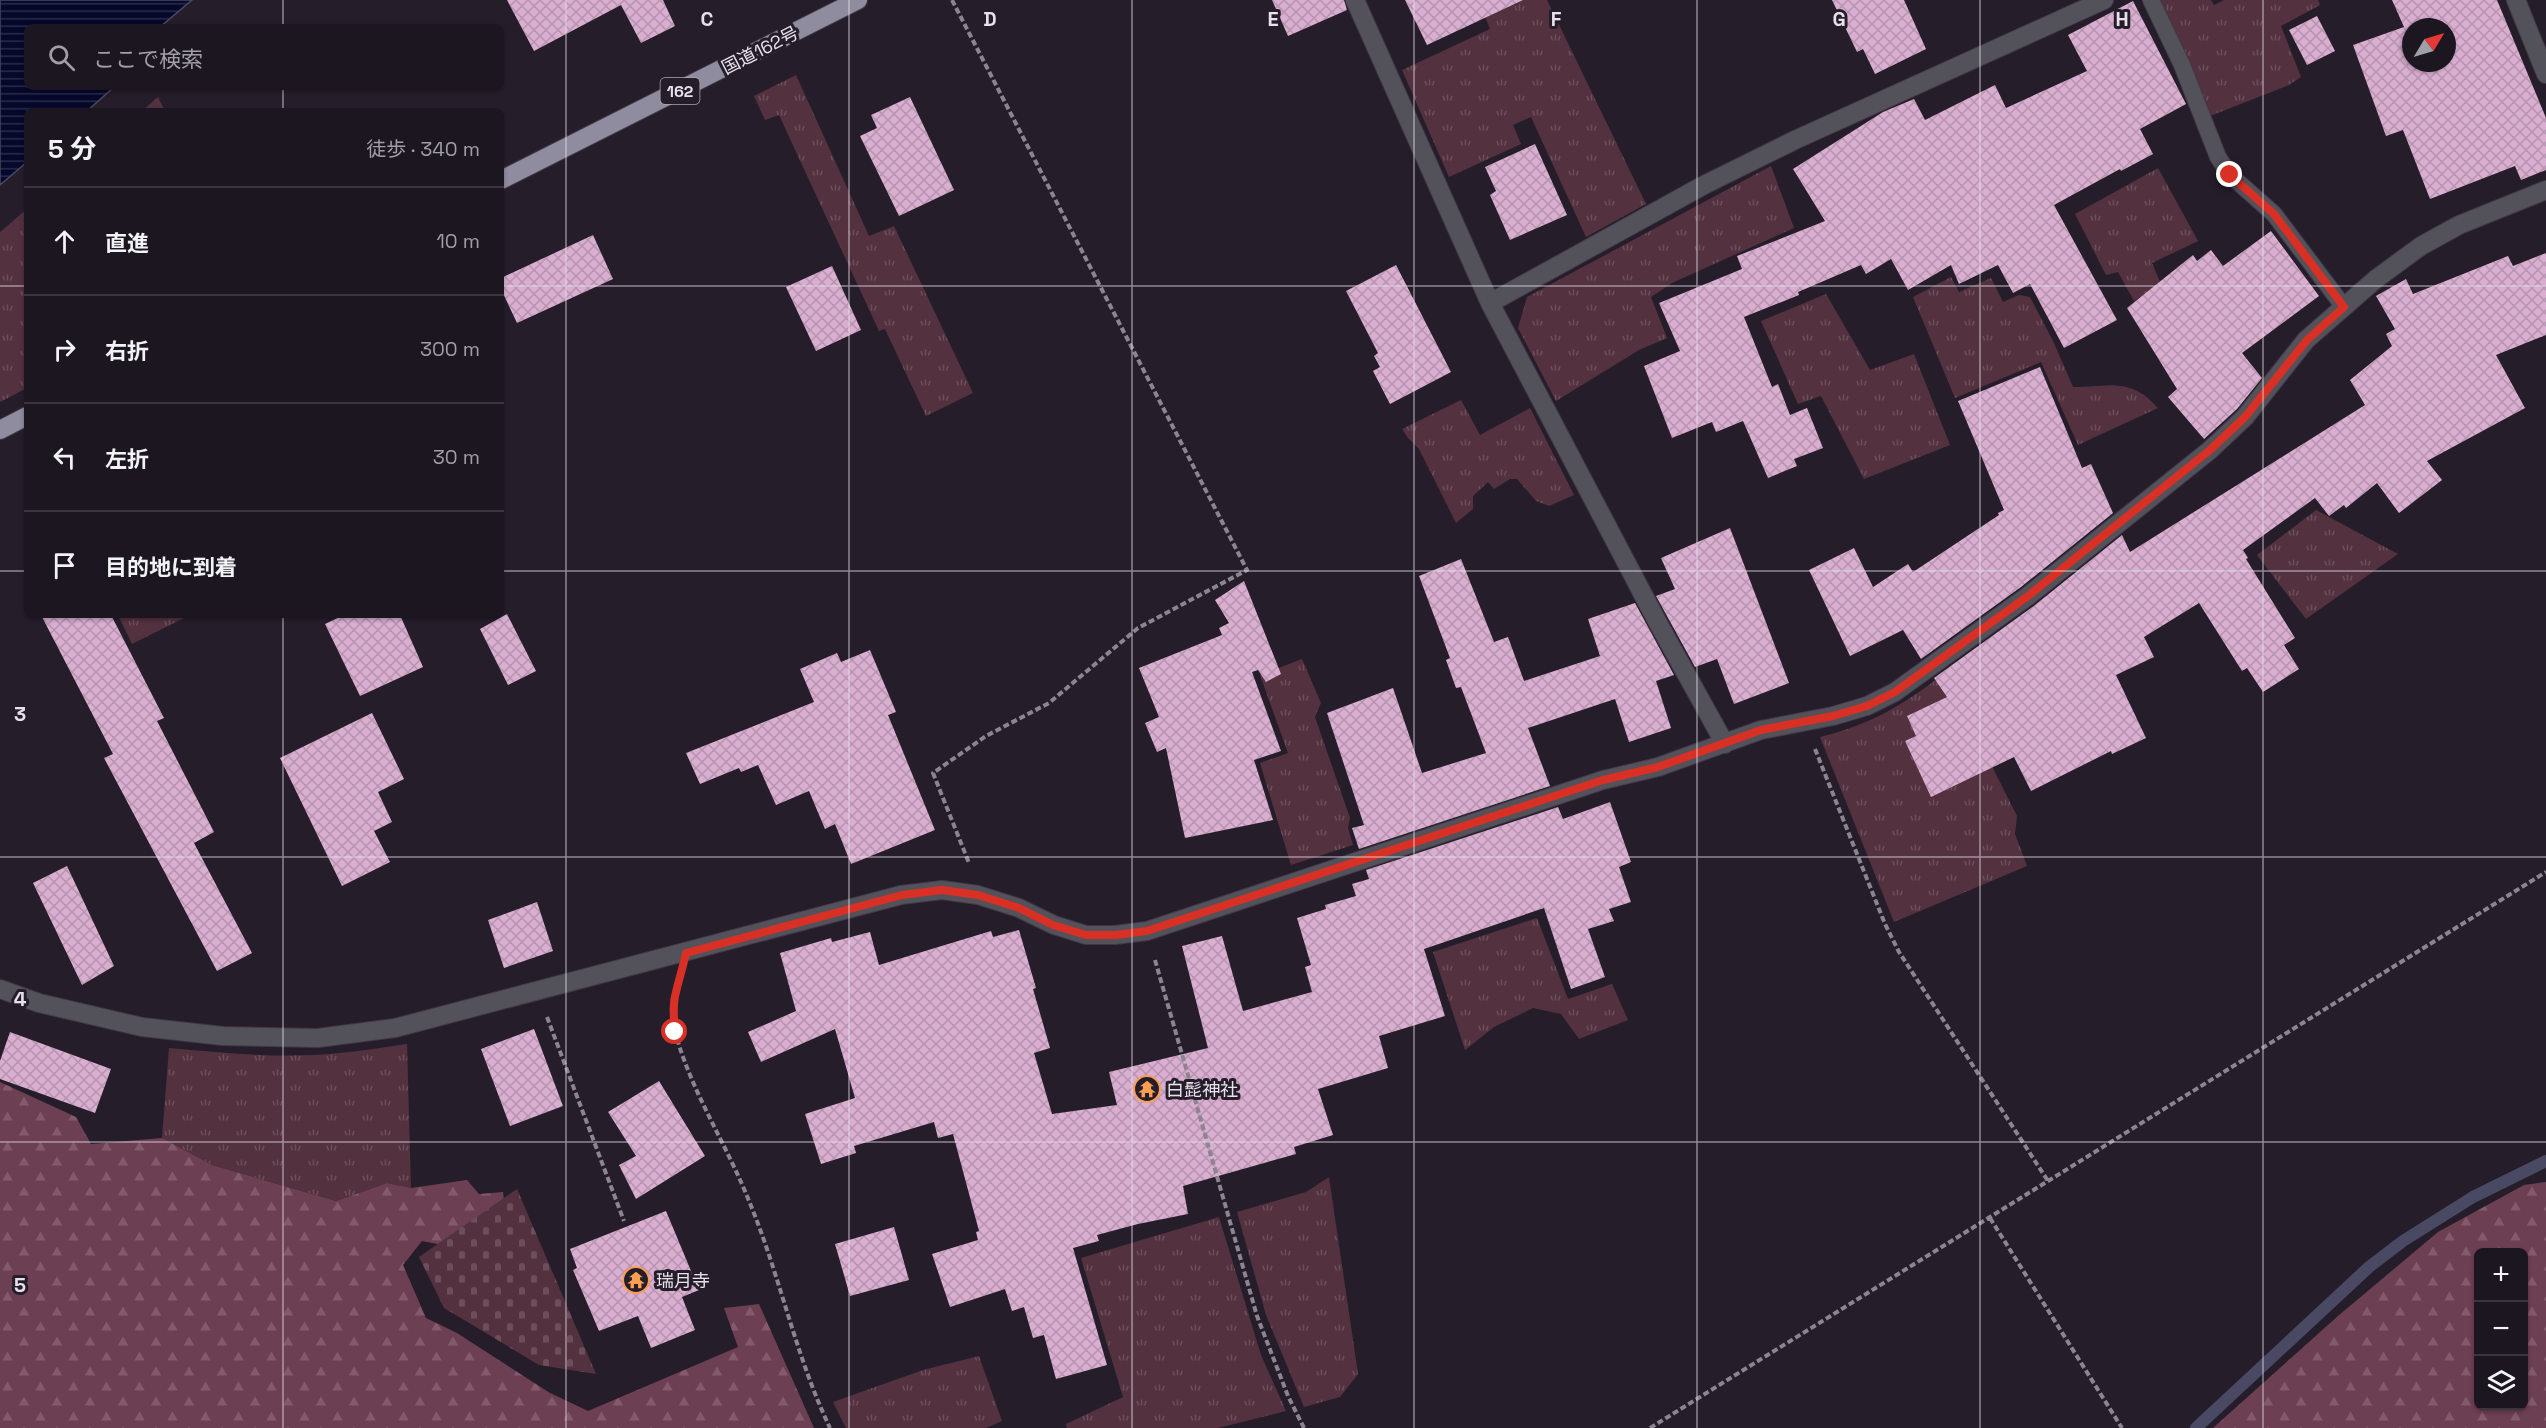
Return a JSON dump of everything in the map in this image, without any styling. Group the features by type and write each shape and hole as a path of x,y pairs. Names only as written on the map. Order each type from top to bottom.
{"highway":[{"name":"国道162号","path":"504,178 858,0"},
{"path":"0,430 24,418"}],"street":[{"path":"1355,0 1490,303 1658,623 1725,744"},
{"path":"1490,303 1704,185 1785,145 2104,0"},
{"path":"2516,0 2546,74"},
{"path":"0,989 39,1003 142,1027 223,1036 318,1038 395,1028 902,895 942,890 978,895 1019,908 1053,925 1086,935 1115,935 1147,931 1603,780 1658,767 1761,730 1805,723 1867,706 1895,692 2028,596 2210,450 2245,417 2307,340 2376,279 2421,246 2459,225 2546,190"}],"lane":[{"path":"2151,0 2182,65 2218,157 2230,175 2274,214 2344,307"}],"path":[{"path":"952,0 1247,570 1138,628 1049,703 986,736 933,773 972,870 978,895"},
{"path":"1805,723 1885,924 1899,952 2048,1181"},
{"path":"1650,1428 2546,872"},
{"path":"1147,931 1257,1316 1288,1396 1304,1428"},
{"path":"686,953 682,975 675,993 673,1008 675,1032 685,1063 750,1201 804,1364 830,1428"},
{"path":"538,991 624,1221"},
{"path":"1990,1218 2122,1428"}],"green space":[{"path":"1478,0 1547,0 1646,204 1586,237 1531,117 1513,125 1521,144 1449,177 1402,70 1490,29"},
{"path":"2160,0 2211,0 2214,5 2224,0 2318,0 2320,5 2281,26 2301,77 2289,85 2210,116"},
{"path":"796,75 869,236 894,226 973,393 926,416 885,329 879,331 779,115 765,120 754,96"},
{"path":"158,97 164,108 145,108"},
{"path":"1771,166 1794,228 1672,283 1651,297 1667,338 1639,350 1556,401 1518,328 1527,297"},
{"path":"2158,168 2198,241 2152,263 2161,284 2134,301 2118,272 2106,275 2075,214"},
{"path":"24,212 24,390 0,402 0,232"},
{"path":"1951,277 1959,292 1991,278 2003,302 2019,295 2030,297 2054,343 2073,387 2109,385 2129,388 2148,398 2158,408 2078,445 2041,362 1955,398 1913,297"},
{"path":"1826,294 1870,370 1914,354 1950,445 1864,479 1821,396 1798,404 1761,321"},
{"path":"1461,400 1480,435 1530,408 1574,495 1549,506 1536,501 1517,479 1510,479 1494,489 1488,482 1473,496 1473,509 1456,523 1419,449 1402,429"},
{"path":"2316,510 2398,554 2306,619 2257,555"},
{"path":"119,618 184,618 132,644"},
{"path":"1302,659 1321,703 1315,717 1350,818 1348,828 1353,845 1291,865 1260,763 1288,753 1260,675"},
{"path":"1945,673 2017,816 2015,834 2027,866 1894,922 1820,737 1856,726 1886,712 1915,695"},
{"path":"1537,918 1568,999 1612,984 1628,1020 1579,1039 1561,1014 1533,1008 1494,1027 1465,1050 1433,952"},
{"path":"407,1044 411,1188 387,1183 336,1201 212,1165 162,1138 169,1048 254,1055 318,1055"},
{"path":"0,1082 76,1117 91,1144 162,1138 212,1165 336,1201 387,1183 411,1188 467,1180 479,1194 503,1192 505,1210 452,1247 422,1241 403,1265 426,1318 457,1333 550,1393 588,1411 738,1347 724,1308 759,1304 814,1428 0,1428"},
{"path":"1329,1177 1358,1374 1340,1397 1304,1407 1266,1315 1237,1212 1306,1192"},
{"path":"2546,1182 2546,1428 2213,1428 2338,1316 2438,1232 2524,1185"},
{"path":"517,1189 596,1374 539,1365 444,1308 419,1257"},
{"path":"1219,1217 1261,1355 1286,1411 1218,1428 1067,1428 1066,1424 1123,1397 1081,1258"},
{"path":"979,1356 1002,1421 986,1428 846,1428 833,1402 923,1370"}],"water":[{"path":"0,0 192,0 164,24 24,24 24,90 111,90 90,108 24,108 24,165 0,185"}],"building":[{"path":"507,0 663,0 675,26 641,43 621,5 534,51"},
{"path":"1272,0 1344,0 1347,10 1288,36"},
{"path":"1405,0 1523,0 1427,45"},
{"path":"1832,0 1904,0 1926,49 1875,74 1863,49 1857,52"},
{"path":"2392,0 2497,0 2546,118 2546,170 2521,180 2515,166 2430,199 2403,130 2386,136 2353,45 2402,28 2402,72 2456,72 2456,18 2402,18 2402,22"},
{"path":"2133,1 2186,104 2140,129 2153,154 2054,205 2117,320 2064,348 2030,284 2013,293 1998,265 1959,284 1951,265 1908,290 1891,259 1866,274 1861,265 1798,292 1799,295 1744,317 1772,387 1778,384 1790,415 1807,408 1823,448 1794,459 1797,466 1768,478 1743,421 1716,432 1712,422 1672,438 1644,366 1680,351 1659,303 1742,269 1737,256 1825,221 1793,169 1883,112 1914,99 1925,120 1995,85 2006,108 2087,71 2068,35"},
{"path":"2317,16 2335,51 2307,65 2289,30"},
{"path":"910,97 954,190 899,216 860,136 877,128 871,115"},
{"path":"1535,144 1567,215 1510,240 1490,195 1496,191 1485,167"},
{"path":"2271,231 2319,296 2242,353 2262,378 2237,409 2204,439 2168,397 2177,389 2127,308 2193,255 2197,261 2211,250 2223,266"},
{"path":"593,235 613,279 517,323 504,295 504,277"},
{"path":"2546,253 2546,335 2496,355 2525,408 2427,461 2442,480 2399,513 2377,483 2346,508 2344,505 2329,516 2315,498 2243,550 2248,558 2246,559 2295,638 2284,645 2299,669 2263,692 2247,668 2242,671 2199,603 2144,637 2154,657 2116,675 2146,738 2112,754 2111,751 2031,791 2014,757 1931,797 1905,741 1916,736 1907,716 1947,697 1934,678 2035,605 2122,535 2130,552 2365,405 2350,380 2392,346 2386,334 2395,329 2376,296 2406,279 2413,294 2508,256 2513,266"},
{"path":"1396,265 1451,372 1390,404 1373,371 1380,367 1374,356 1378,353 1346,291"},
{"path":"832,266 861,330 816,351 786,287"},
{"path":"2040,367 2082,468 2091,464 2113,513 2021,587 1921,659 1903,630 1850,656 1809,570 1854,548 1873,587 1908,564 1913,572 1999,515 1998,513 2004,510 1958,401"},
{"path":"1730,528 1789,683 1734,704 1717,659 1695,667 1656,596 1675,589 1661,558"},
{"path":"1461,559 1494,642 1508,637 1524,681 1600,656 1588,619 1635,603 1674,675 1656,681 1671,728 1629,742 1615,699 1528,728 1550,786 1359,849 1352,828 1364,825 1327,713 1393,688 1422,773 1486,753 1461,687 1456,688 1446,660 1450,658 1419,576"},
{"path":"1244,581 1281,674 1266,682 1258,670 1252,672 1281,751 1254,760 1273,820 1185,838 1166,748 1157,752 1145,723 1159,717 1139,668 1222,635 1219,628 1229,623 1215,600"},
{"path":"507,614 536,671 508,685 480,629 504,618"},
{"path":"43,618 113,618 164,718 157,721 214,832 194,843 252,953 217,971 104,758 113,754"},
{"path":"338,618 401,618 423,667 360,696 325,624"},
{"path":"870,650 896,712 888,715 935,830 851,864 835,824 825,829 809,791 776,805 758,765 741,772 739,768 700,784 686,753 814,702 800,669 837,653 841,662"},
{"path":"372,713 404,779 378,792 392,822 374,831 390,862 342,886 280,758"},
{"path":"1610,802 1631,862 1619,867 1631,902 1609,909 1614,921 1588,929 1605,977 1571,989 1544,908 1424,949 1445,1016 1379,1036 1388,1068 1318,1089 1333,1135 1294,1147 1296,1154 1183,1186 1188,1214 1097,1235 1099,1241 1073,1248 1107,1365 1056,1379 1044,1335 1033,1338 1024,1307 1012,1311 1005,1289 950,1307 932,1254 978,1240 976,1232 979,1231 953,1134 938,1138 934,1122 854,1146 856,1153 821,1164 805,1114 855,1098 835,1029 761,1062 748,1032 796,1011 780,953 831,938 832,942 870,932 879,965 991,931 993,937 1019,930 1050,1048 1034,1053 1052,1114 1117,1105 1109,1072 1208,1048 1182,946 1222,936 1243,1011 1312,992 1305,967 1311,965 1297,918 1326,909 1325,905 1356,896 1352,884 1369,879 1366,870 1558,807 1563,819"},
{"path":"67,866 114,966 82,985 33,883"},
{"path":"537,902 553,951 504,968 488,920"},
{"path":"534,1029 563,1106 510,1126 481,1049"},
{"path":"10,1032 111,1069 95,1113 0,1079 0,1061"},
{"path":"659,1081 705,1156 636,1199 619,1165 636,1156 608,1112"},
{"name":"瑞月寺","path":"666,1211 699,1290 682,1297 695,1330 651,1348 638,1316 599,1331 573,1270 577,1268 570,1249"},
{"path":"894,1227 909,1280 850,1296 835,1244"}],"waterway":[{"path":"2196,1428 2369,1267 2403,1241 2473,1197 2546,1161"}],"place":[{"name":"白髭神社","path":"1147,1089"},
{"name":"瑞月寺","path":"636,1280"}],"route":[{"path":"675,1032 673,1008 675,993 682,975 686,953 902,895 942,890 978,895 1019,908 1053,925 1086,935 1115,935 1147,931 1603,780 1658,767 1761,730 1805,723 1867,706 1895,692 2028,596 2210,450 2245,417 2307,340 2344,307 2274,214 2230,175"}]}
